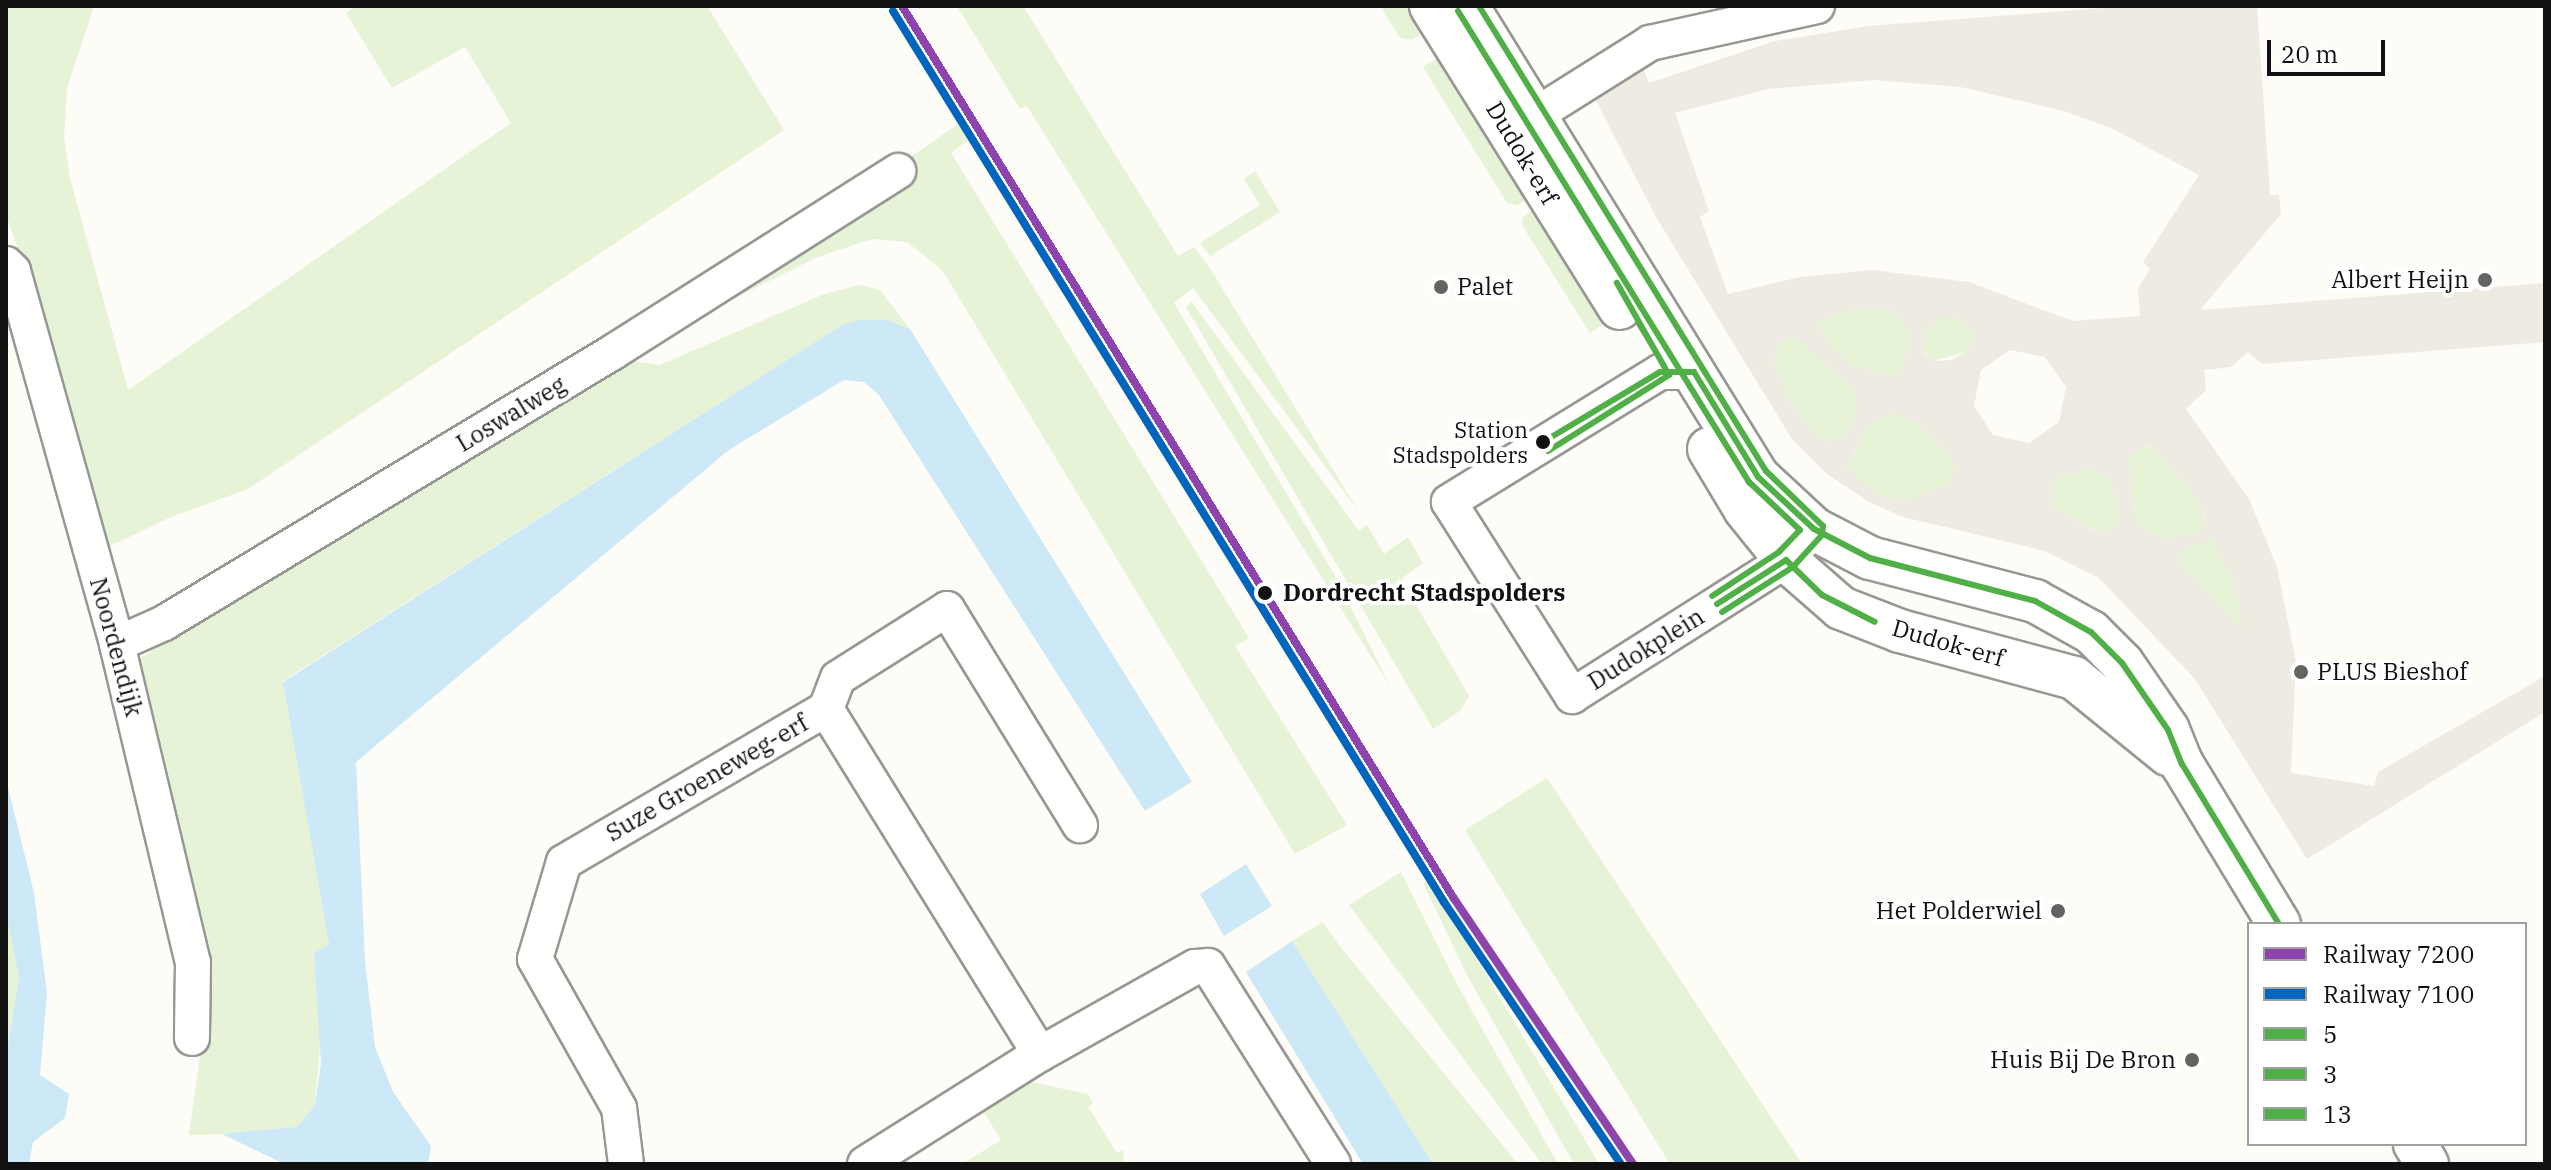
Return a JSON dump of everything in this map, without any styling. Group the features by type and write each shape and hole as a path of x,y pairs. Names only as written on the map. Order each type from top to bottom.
{"street":[{"name":"Dudok-erf","path":"1431,6 1521,123 1677,372 1758,477 1814,529 1870,558 2035,601 2091,632 2122,663 2168,730 2182,764 2278,922"},
{"name":"Dudok-erf","path":"1467,6 1521,123"},
{"path":"1521,123 1650,43 1817,6"},
{"name":"Loswalweg","path":"117,644 164,623 613,352 898,171"},
{"name":"Noordendijk","path":"6,264 13,271 117,644 193,962 192,1038"},
{"name":"Dudok-erf","path":"1677,372 1745,509 1786,560 1822,595 1866,619 2074,678 2182,764"},
{"name":"Dudokplein","path":"1677,372 1449,502 1572,696 1786,560"},
{"path":"1786,560 1814,529"},
{"path":"826,709 838,678 947,609 1080,825"},
{"name":"Suze Groeneweg-erf","path":"626,1164 619,1108 535,959 564,862 826,709 1040,1054"},
{"path":"865,1164 1040,1054 1195,967 1208,966 1333,1164"},
{"path":"2416,1146 2427,1164"}],"green space":[{"path":"6,6 94,6 67,88 64,137 70,178 128,390 511,123 465,47 392,88 346,13 357,6 707,6 784,130 248,489 171,517 104,549 57,360 6,215"},
{"path":"957,6 1023,6 1178,256 1194,247 1211,270 1359,512 1193,288 1174,303 1334,574 1391,688 1027,106 1020,109"},
{"path":"1380,6 1420,6 1425,31 1412,40 1400,38"},
{"path":"1437,59 1453,66 1535,195 1517,205 1507,203 1423,67"},
{"path":"961,122 971,138 951,153 1249,638 1235,646 1347,825 1295,854 943,271 907,242 872,239 815,258 637,347"},
{"path":"1255,171 1280,212 1210,256 1200,243 1260,205 1244,179"},
{"path":"1540,205 1612,319 1590,333 1522,225 1523,217"},
{"path":"860,285 880,290 910,329 887,320 842,325 283,681 329,944 314,953 322,1021 315,1105 297,1127 268,1133 189,1135 205,1019 205,945 139,659 617,359 660,365 824,294"},
{"path":"1191,301 1359,531 1367,525 1384,554 1408,537 1423,563 1401,579 1469,696 1460,711 1433,729 1186,307"},
{"path":"1879,308 1898,313 1909,335 1902,372 1892,377 1854,366 1831,347 1820,329 1821,321 1845,311"},
{"path":"1942,318 1959,318 1978,335 1966,352 1933,361 1923,351 1927,330"},
{"path":"1796,337 1856,391 1854,424 1844,437 1823,443 1793,408 1773,362 1780,342"},
{"path":"1891,413 1916,422 1950,456 1955,467 1950,485 1904,500 1881,497 1846,469 1870,423"},
{"path":"2150,444 2189,488 2207,522 2198,533 2165,539 2145,531 2134,514 2129,457"},
{"path":"2092,469 2109,477 2120,516 2111,530 2098,533 2053,507 2052,485 2061,476"},
{"path":"2214,538 2234,581 2245,634 2179,561 2185,549"},
{"path":"1547,778 1802,1164 1670,1164 1465,830"},
{"path":"1401,872 1458,986 1558,1164 1542,1164 1349,905"},
{"path":"1429,880 1599,1164 1574,1164 1468,977 1423,883"},
{"path":"6,913 19,977 6,1059"},
{"path":"1323,922 1518,1164 1433,1164 1292,941"},
{"path":"1030,1082 1088,1094 1093,1103 1088,1107 1117,1153 1123,1150 1124,1164 962,1164 1001,1140 983,1111"}],"shaded area":[{"path":"2130,6 2257,6 2270,195 2279,195 2281,214 2200,310 2545,283 2545,342 2262,364 2248,352 2231,367 2204,370 2206,390 2186,409 2249,499 2277,567 2296,662 2291,773 2374,786 2378,772 2545,676 2545,712 2307,859 2195,679 2099,578 2045,551 1903,517 1871,503 1827,474 1792,439 1656,217 1593,95 1643,68 1649,83 1775,41 1869,26","holes":["1873,80 1960,87 2064,111 2113,129 2199,175 2143,262 2150,269 2138,288 2140,316 2073,321 1969,282 1873,270 1800,277 1728,294 1700,217 1709,211 1675,113 1768,89","1879,308 1898,313 1909,335 1902,372 1892,377 1854,366 1831,347 1820,329 1821,321 1845,311","1942,318 1959,318 1978,335 1966,352 1951,360 1933,361 1923,352 1927,330","1796,338 1856,391 1854,424 1844,437 1823,443 1793,408 1773,362 1780,342","2010,350 2045,357 2066,387 2059,422 2029,443 1993,435 1974,406 1981,370","1891,413 1916,422 1950,456 1955,467 1950,485 1904,500 1881,497 1846,468 1870,423","2149,444 2189,488 2207,521 2198,533 2165,539 2145,531 2134,514 2129,457","2092,469 2109,477 2120,516 2111,530 2097,533 2053,507 2052,485 2061,476","2213,539 2234,581 2244,632 2179,561 2185,549"]}],"water":[{"path":"860,320 887,320 910,329 1192,782 1145,811 879,395 864,382 844,380 730,449 356,762 365,961 375,1047 393,1092 431,1146 428,1164 284,1164 222,1134 297,1127 315,1105 321,1063 314,953 329,944 283,682 842,325"},
{"path":"6,779 34,893 47,993 40,1075 69,1094 65,1118 33,1142 29,1164 6,1164 6,1059 19,977 6,913"},
{"path":"1246,864 1272,906 1224,936 1200,894"},
{"path":"1292,941 1433,1164 1363,1164 1246,972"}],"rail line":[{"name":"7200","path":"902,6 1453,897 1633,1164"},
{"name":"7100","path":"893,11 1444,902 1621,1164"}],"transit line":[{"name":"13","path":"1479,6 1766,471 1823,526 1822,535 1793,567 1722,612"},
{"name":"3","path":"1458,11 1749,482 1800,530 1779,552 1712,596"},
{"name":"3","path":"1548,451 1669,375 1617,283"},
{"name":"5","path":"1543,442 1660,372 1694,372 1758,477 1814,529 1870,558 2035,601 2091,632 2122,663 2168,730 2182,764 2278,922"},
{"name":"5","path":"1717,604 1786,560 1822,595 1875,622"}],"place":[{"name":"Albert Heijn","path":"2485,280"},
{"name":"Palet","path":"1441,287"},
{"name":"Station Stadspolders","path":"1543,442"},
{"name":"Dordrecht Stadspolders","path":"1265,593"},
{"name":"PLUS Bieshof","path":"2301,672"},
{"name":"Het Polderwiel","path":"2058,911"},
{"name":"Huis Bij De Bron","path":"2192,1060"}]}
